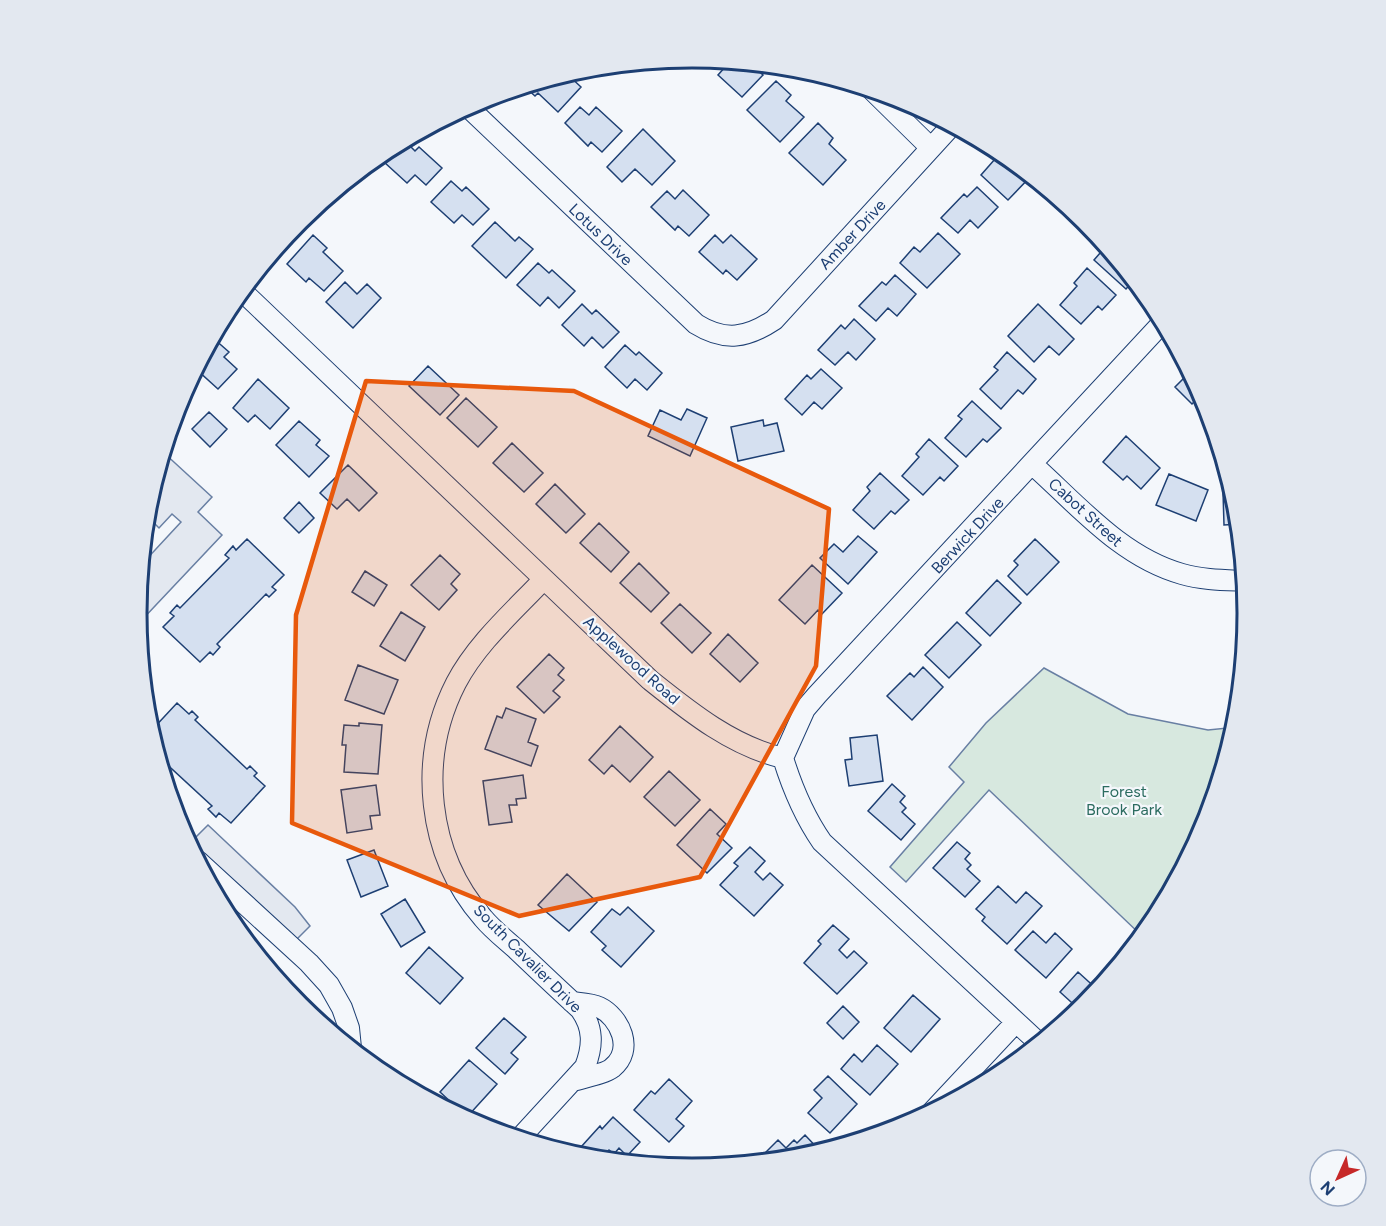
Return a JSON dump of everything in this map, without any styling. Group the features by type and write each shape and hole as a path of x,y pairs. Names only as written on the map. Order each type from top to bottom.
{"street":[{"path":"885,102 931,148"},
{"name":"Lotus Drive","path":"475,113 696,324 716,334 735,336 746,334"},
{"name":"Amber Drive","path":"746,334 758,331 774,320 947,131"},
{"name":"Applewood Road","path":"248,297 650,680 680,704 736,740 763,753 783,758"},
{"name":"Berwick Drive","path":"783,758 805,709 817,695 1158,328"},
{"name":"Cabot Street","path":"1032,464 1115,540 1132,552 1157,565 1183,574 1217,580 1237,580"},
{"name":"South Cavalier Drive","path":"525,1132 585,1066 591,1052 590,1027 585,1016 572,1002 484,919 464,892 442,846 436,820 433,761 438,732 457,682 480,648 544,579"},
{"path":"783,758 797,797 812,828 822,842 1034,1039"},
{"path":"217,879 309,963 329,985 342,1008 350,1028 350,1037"},
{"path":"572,1002 598,1006 616,1019 623,1037 623,1053 612,1068 573,1081"},
{"path":"948,1094 1016,1022"}],"highlighted area":[{"path":"366,381 574,391 829,509 816,666 700,877 519,916 292,823 296,615"}],"green space":[{"name":"Forest Brook Park","path":"1044,668 1128,714 1208,730 1226,728 1210,788 1197,822 1165,886 1136,931 989,790 906,882 890,867 964,782 949,767 986,723"}],"shaded area":[{"path":"170,458 212,497 198,512 222,535 147,614 151,554 181,522 172,514 159,528 155,524"},
{"path":"208,825 295,907 310,926 290,946 217,879 196,837"}],"building":[{"path":"723,69 759,72 763,75 742,97 718,75"},
{"path":"574,81 581,87 558,112 538,93 535,96 531,92"},
{"path":"776,81 791,95 786,101 804,117 780,142 747,110"},
{"path":"580,107 589,115 596,107 622,131 602,152 591,142 588,146 565,123"},
{"path":"818,123 833,138 829,144 846,160 823,185 789,153"},
{"path":"643,129 675,161 652,185 635,169 622,182 607,167"},
{"path":"411,147 415,151 419,147 442,168 426,185 415,175 407,183 385,163"},
{"path":"995,159 1026,181 1008,200 981,175"},
{"path":"451,181 462,191 466,187 489,209 473,225 462,215 454,223 431,202"},
{"path":"977,187 998,207 978,228 970,220 958,233 941,218 964,194 967,197"},
{"path":"683,190 709,215 689,236 678,226 675,230 651,207 667,191 675,199"},
{"path":"495,222 515,241 519,237 533,249 506,278 472,246"},
{"path":"938,233 960,254 927,288 900,263 914,247 920,252"},
{"path":"313,235 327,248 323,252 343,271 324,291 309,278 306,282 287,264"},
{"path":"715,235 723,243 731,235 757,259 737,280 726,270 723,274 699,252"},
{"path":"1101,251 1129,285 1126,289 1094,260"},
{"path":"538,263 549,273 552,270 575,291 559,308 548,297 540,306 517,285"},
{"path":"1087,268 1116,295 1102,310 1098,306 1081,324 1060,305 1077,286 1074,283"},
{"path":"895,275 916,294 897,316 888,308 876,321 859,306 882,282 886,285"},
{"path":"345,282 357,294 367,284 381,298 353,328 326,302"},
{"path":"582,304 592,314 596,310 619,332 603,348 592,337 584,346 562,325"},
{"path":"1038,304 1074,339 1059,355 1049,346 1034,362 1008,336"},
{"path":"854,319 875,339 856,360 848,352 835,365 818,350 841,325 845,329"},
{"path":"219,343 229,352 224,357 237,369 218,389 203,375"},
{"path":"625,345 636,355 639,352 662,373 647,390 635,379 627,388 605,367"},
{"path":"1007,352 1036,379 1023,394 1018,390 1001,409 980,389 998,370 994,367"},
{"path":"428,366 459,395 440,415 409,386"},
{"path":"821,369 842,388 822,409 814,402 802,415 785,399 807,375 811,379"},
{"path":"1185,377 1195,401 1192,404 1175,387"},
{"path":"258,379 289,408 270,429 255,415 248,422 233,408"},
{"path":"466,398 497,427 478,447 447,418"},
{"path":"972,401 1001,428 987,442 983,439 966,457 945,438 962,419 958,416"},
{"path":"687,409 707,418 690,456 648,436 660,410 681,420"},
{"path":"209,412 227,429 210,447 192,429"},
{"path":"763,420 764,426 777,423 784,451 738,461 731,427"},
{"path":"299,421 320,440 316,445 329,456 309,477 276,445"},
{"path":"1126,436 1160,468 1141,489 1127,476 1123,480 1103,462"},
{"path":"929,439 958,466 944,481 940,477 923,495 902,476 919,457 916,454"},
{"path":"512,443 543,473 524,492 493,463"},
{"path":"348,465 377,493 359,511 347,499 337,509 320,493"},
{"path":"880,473 909,500 895,514 891,511 874,529 853,510 870,491 867,487"},
{"path":"1169,474 1208,490 1196,521 1156,505"},
{"path":"555,484 585,514 566,533 536,504"},
{"path":"1225,492 1231,525 1224,525"},
{"path":"299,502 314,518 299,533 284,518"},
{"path":"599,523 629,552 611,572 580,543"},
{"path":"858,536 877,552 848,584 820,558 834,544 843,552"},
{"path":"247,539 284,575 272,587 276,590 269,597 266,594 217,644 220,647 213,655 210,652 200,662 163,627 174,616 170,613 177,605 180,608 229,558 225,555 233,546 236,550"},
{"path":"1035,539 1059,562 1027,595 1008,576 1018,565 1014,561"},
{"path":"440,555 460,574 451,584 457,590 439,610 411,585"},
{"path":"639,563 669,593 651,612 620,583"},
{"path":"812,565 842,593 822,614 818,610 805,624 779,600"},
{"path":"365,571 387,585 374,606 352,592"},
{"path":"997,580 1021,603 990,636 966,613"},
{"path":"680,604 711,633 692,653 661,623"},
{"path":"401,612 425,627 405,661 380,646"},
{"path":"957,622 981,645 949,678 925,655"},
{"path":"728,634 758,663 740,682 710,654"},
{"path":"549,654 564,668 558,675 564,680 553,691 560,697 544,713 517,687"},
{"path":"358,665 398,680 384,714 345,700"},
{"path":"923,667 943,687 912,720 887,696 910,673 914,677"},
{"path":"177,703 189,714 192,711 198,717 195,720 247,769 250,766 257,773 254,776 265,786 231,823 219,813 216,817 208,809 212,806 170,767 159,723"},
{"path":"506,708 536,719 528,742 538,746 531,766 485,749 497,716 502,718"},
{"path":"359,723 382,725 378,774 344,772 346,745 342,745 344,725 359,726"},
{"path":"620,726 653,757 630,782 612,765 604,774 589,760"},
{"path":"877,735 883,781 849,786 845,760 852,759 850,738"},
{"path":"669,771 700,800 675,826 644,797"},
{"path":"523,775 526,798 516,799 517,805 509,805 512,822 489,825 483,781"},
{"path":"892,784 905,796 900,802 906,808 902,812 915,824 901,840 868,811"},
{"path":"376,785 380,815 370,816 372,829 347,833 341,790"},
{"path":"710,809 726,824 717,834 732,848 707,873 677,845"},
{"path":"957,842 970,853 965,859 971,865 967,869 980,881 965,897 933,868"},
{"path":"750,847 765,861 755,872 763,880 770,873 783,885 754,916 720,885 738,866 734,863"},
{"path":"374,850 388,886 361,897 347,860"},
{"path":"567,874 597,902 569,931 538,905"},
{"path":"998,886 1016,903 1026,892 1042,906 1007,944 982,921 985,917 976,909"},
{"path":"405,899 425,932 401,947 381,914"},
{"path":"628,907 654,931 621,967 602,950 606,946 591,932 612,909 620,915"},
{"path":"833,925 849,939 839,950 847,958 854,951 867,963 837,994 804,963 821,944 818,941"},
{"path":"1033,931 1046,943 1055,933 1072,949 1046,978 1015,950"},
{"path":"429,947 463,978 440,1004 406,973"},
{"path":"1078,972 1092,985 1073,1004 1060,992"},
{"path":"913,995 940,1019 911,1052 884,1028"},
{"path":"843,1006 859,1022 843,1039 827,1023"},
{"path":"504,1018 526,1037 511,1053 518,1059 505,1074 476,1048"},
{"path":"877,1045 898,1064 870,1095 841,1069 854,1054 862,1062"},
{"path":"469,1060 497,1084 472,1111 449,1101 440,1092"},
{"path":"828,1076 857,1104 830,1133 808,1113 822,1098 814,1090"},
{"path":"669,1079 692,1101 676,1119 684,1126 669,1142 634,1110 651,1091 655,1094"},
{"path":"613,1117 640,1142 628,1155 619,1148 615,1153 581,1147 600,1126 602,1129"},
{"path":"805,1135 814,1145 764,1154 778,1140 786,1148 794,1140 797,1143"}]}
